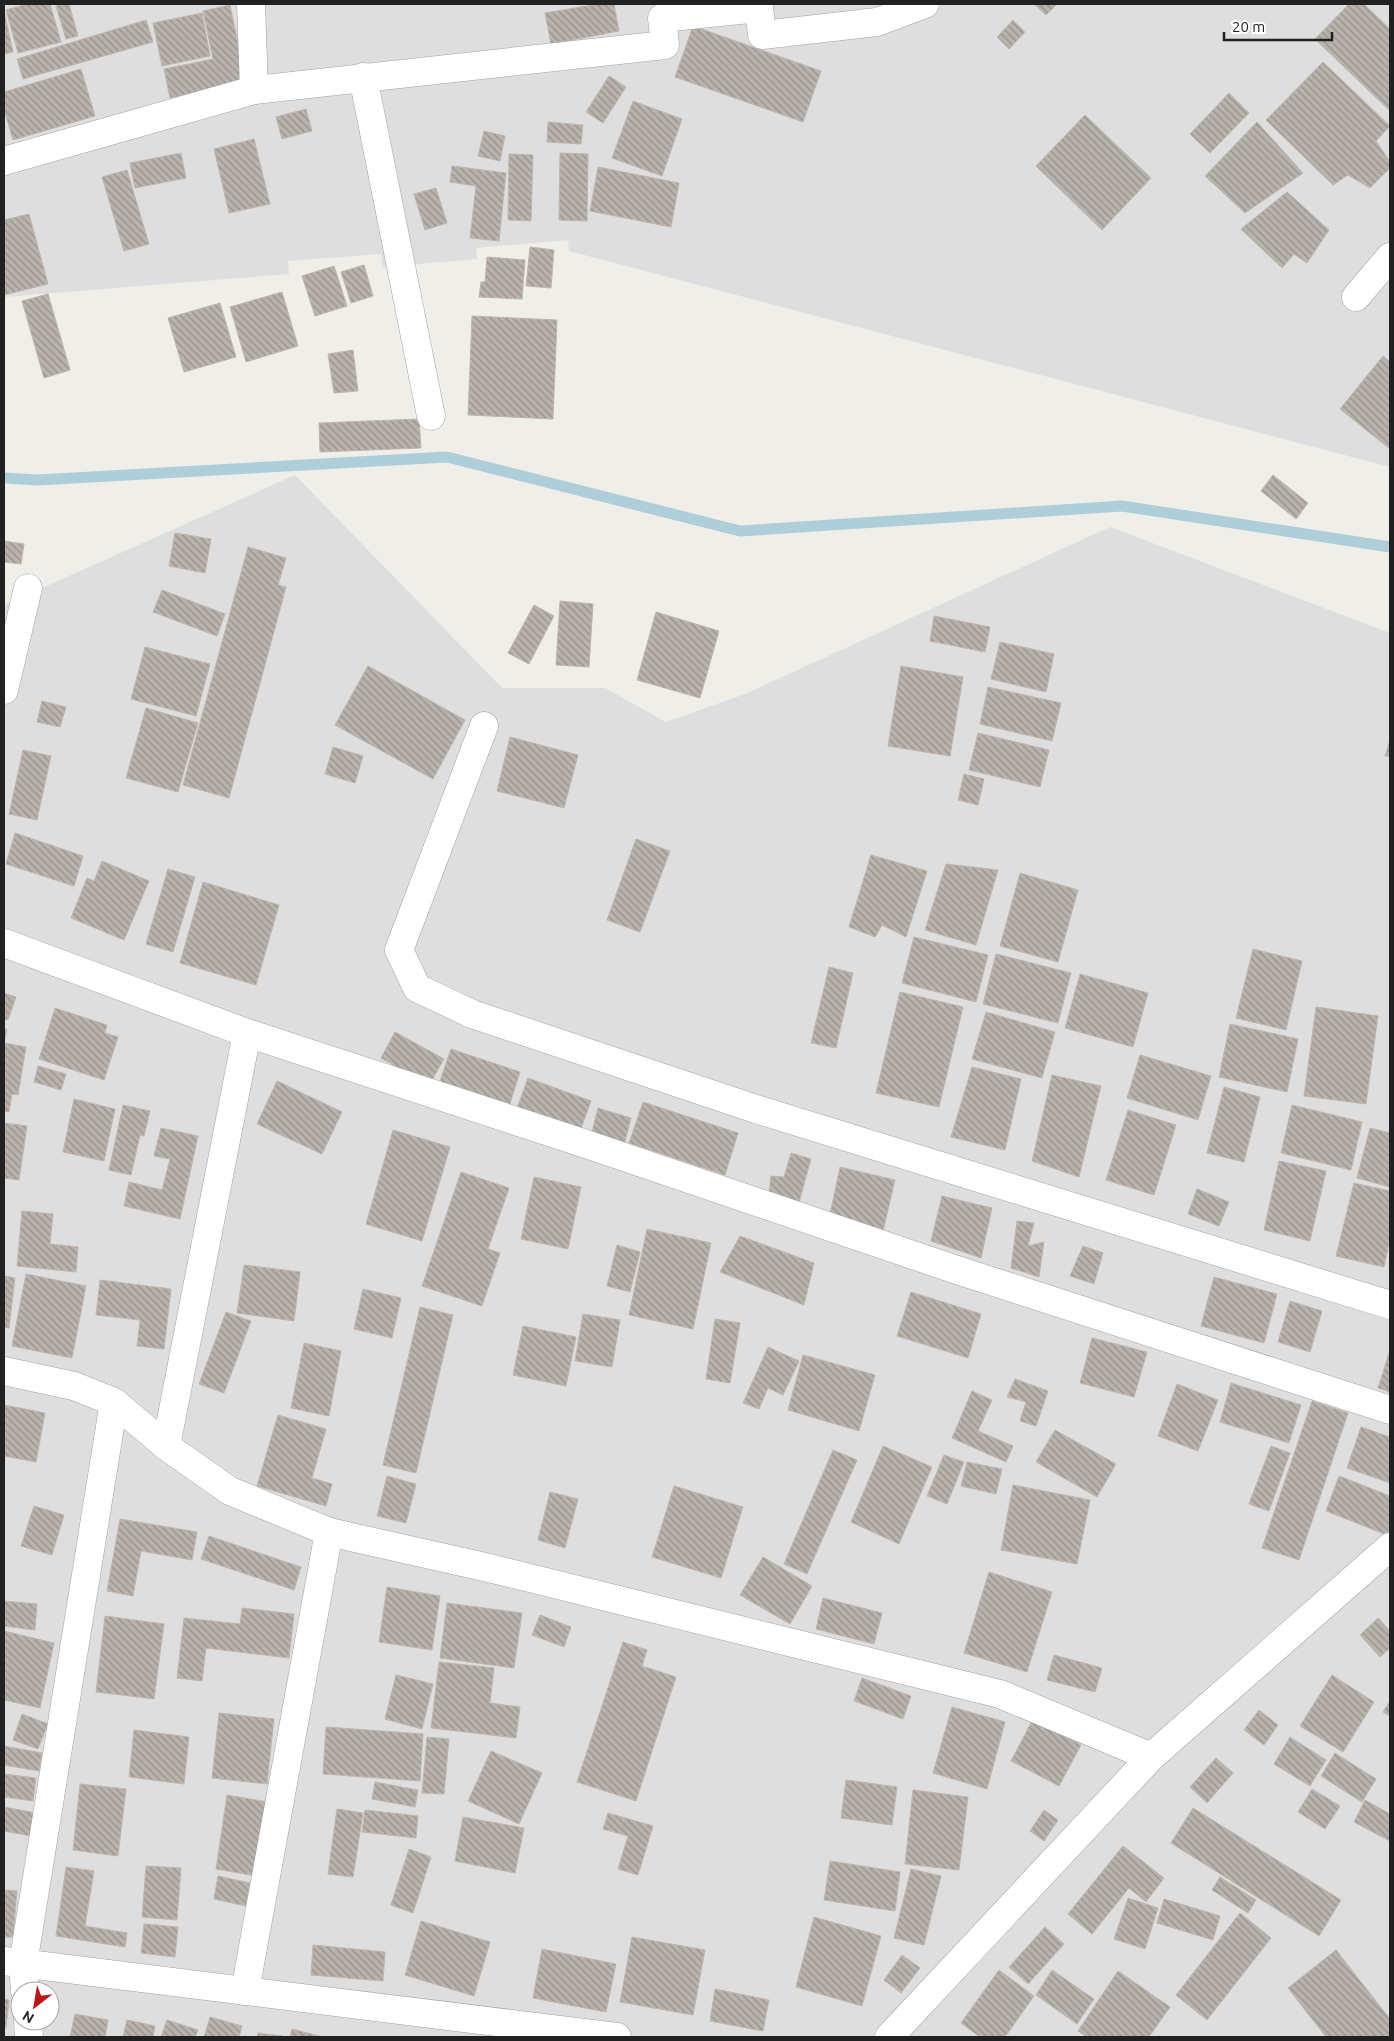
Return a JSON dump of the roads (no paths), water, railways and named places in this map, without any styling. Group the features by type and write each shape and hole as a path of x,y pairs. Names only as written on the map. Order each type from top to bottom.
{"street":[{"path":"251,4 254,90"},
{"path":"4,161 254,90 665,45 662,18 759,8 762,35 877,22 925,4"},
{"path":"363,77 431,416"},
{"path":"1356,297 1390,257"},
{"path":"4,690 28,588"},
{"path":"484,726 398,950 417,988 472,1014 756,1109 1390,1305"},
{"path":"4,943 247,1033 580,1142 954,1269 1390,1410"},
{"path":"166,1446 247,1033"},
{"path":"4,1370 74,1386 114,1402 166,1446 230,1491 329,1532 489,1568 1000,1694 1151,1757"},
{"path":"21,1981 13,1962 114,1402"},
{"path":"245,1991 329,1532"},
{"path":"889,2037 1151,1757 1390,1547"},
{"path":"13,1962 617,2037"}],"waterway":[{"path":"4,478 38,480 447,457 740,531 1122,506 1390,547"}]}
